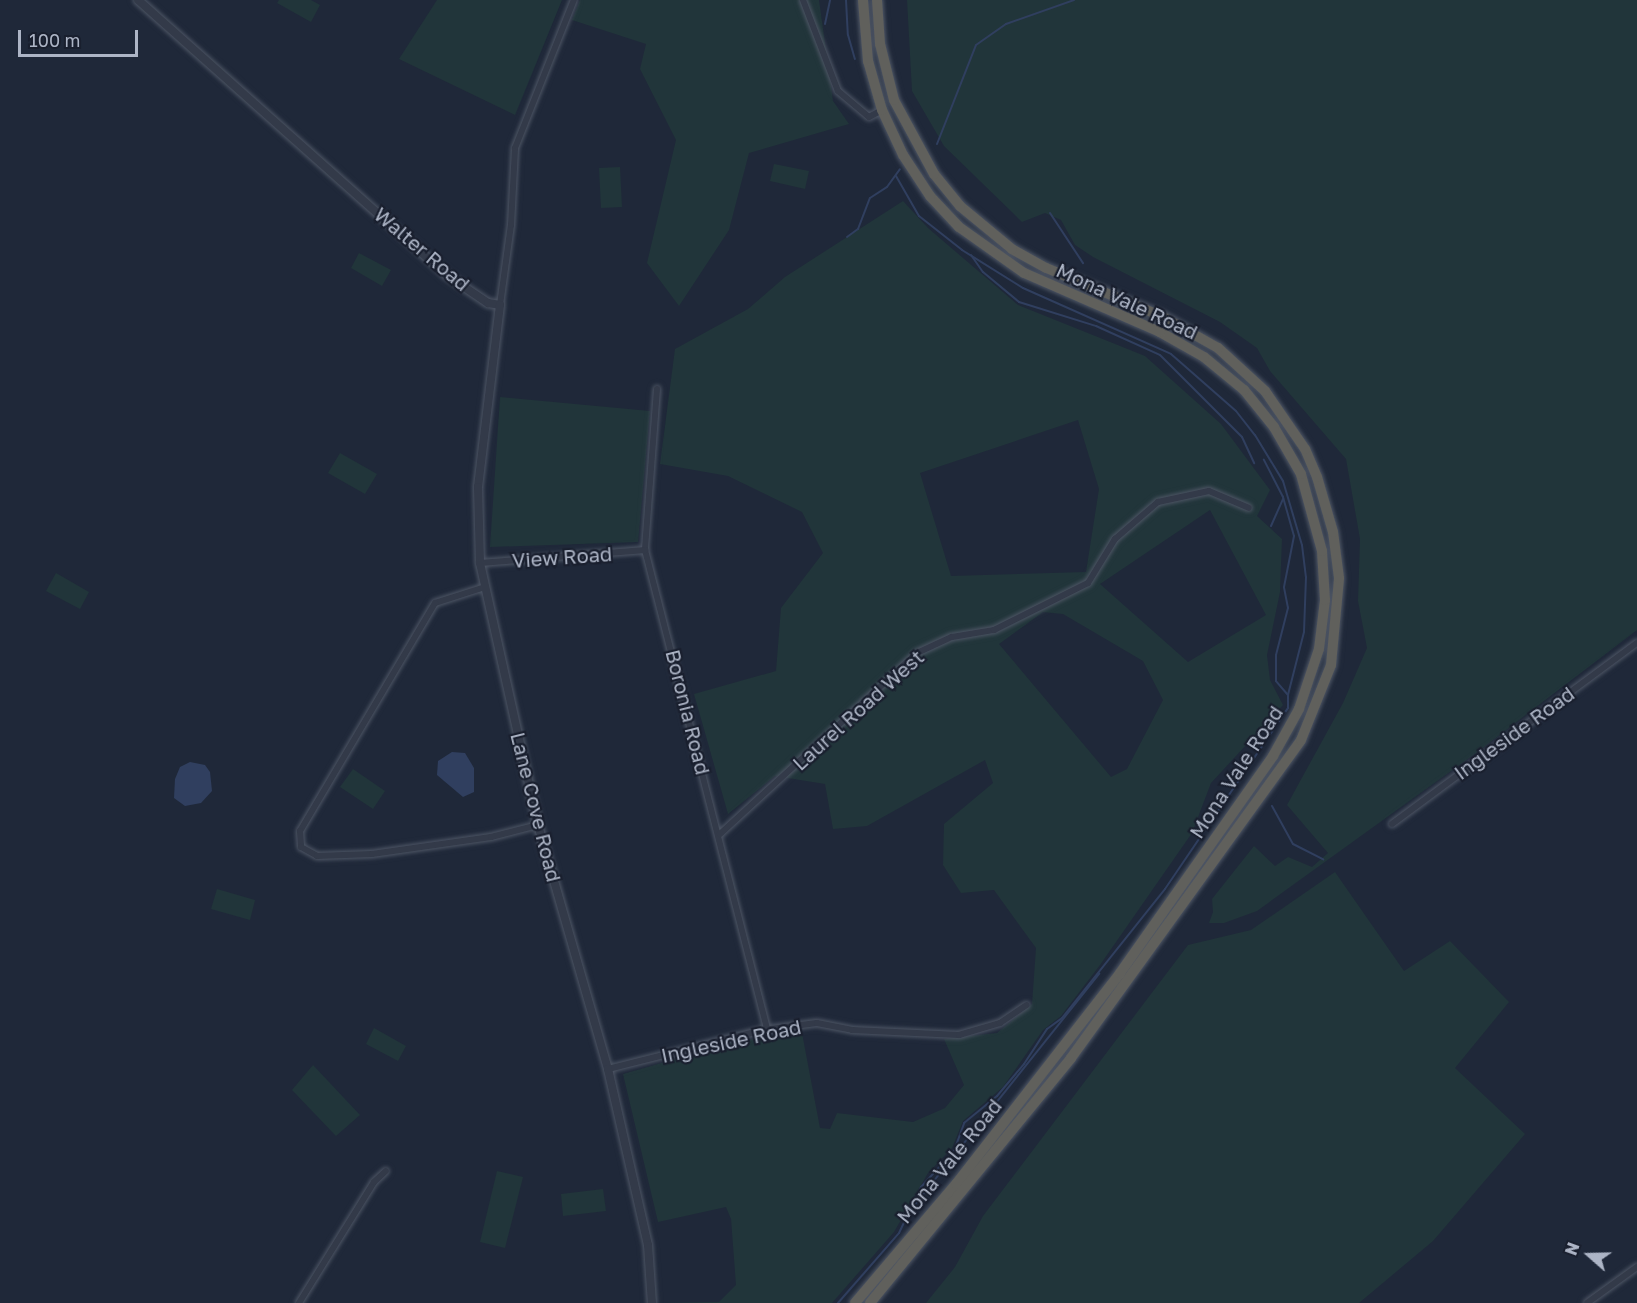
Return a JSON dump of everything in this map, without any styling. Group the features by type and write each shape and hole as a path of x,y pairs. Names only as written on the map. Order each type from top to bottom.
{"highway":[{"name":"Mona Vale Road","path":"855,1303 956,1184 1120,973 1272,756 1299,709 1310,679 1319,649 1324,600 1322,551 1301,474 1274,427 1244,390 1204,357 1160,332 1024,273 968,234 930,196 903,155 882,110 868,61 863,0"},
{"name":"Mona Vale Road","path":"870,1303 1071,1058 1301,740 1331,665 1339,578 1333,532 1317,477 1305,449 1265,391 1218,348 1167,320 1046,268 1012,249 960,206 934,174 894,100 880,44 877,0"}],"street":[{"name":"Walter Road","path":"138,0 445,274 488,303 500,305 511,225 515,148 574,0"},
{"path":"803,0 838,91 869,117 882,110"},
{"name":"Lane Cove Road","path":"500,305 478,487 480,563 538,825 608,1070 648,1245 652,1303"},
{"name":"Boronia Road","path":"657,389 645,550 720,834 722,860 767,1030"},
{"name":"Laurel Road West","path":"720,834 916,653 952,637 994,630 1089,582 1115,539 1158,502 1209,491 1249,508"},
{"name":"View Road","path":"480,563 645,550"},
{"path":"485,587 435,603 300,831 301,847 317,856 372,854 491,837 538,825"},
{"name":"Ingleside Road","path":"1392,824 1637,643"},
{"name":"Ingleside Road","path":"608,1070 767,1030 817,1023 852,1030 958,1035 1000,1023 1027,1005"},
{"path":"299,1303 376,1178 386,1171"},
{"path":"1587,1303 1637,1267"}],"green space":[{"path":"279,0 311,0 320,5 311,22 277,3"},
{"path":"437,0 562,0 515,115 399,59"},
{"path":"580,0 819,0 833,101 849,124 749,153 729,230 679,306 647,263 676,140 640,69 646,44 572,20"},
{"path":"907,0 1637,0 1637,630 1476,753 1257,911 1224,923 1209,923 1213,912 1212,899 1254,846 1275,866 1288,857 1312,867 1328,853 1287,805 1343,703 1367,648 1358,601 1360,539 1346,459 1270,371 1257,348 1220,322 1093,257 1075,245 1061,220 1045,213 1022,222 944,146 912,91"},
{"path":"774,164 809,171 805,189 770,181"},
{"path":"620,167 622,207 601,208 599,168"},
{"path":"903,201 928,228 1018,305 1145,356 1221,424 1270,490 1257,516 1282,539 1280,592 1267,655 1270,680 1283,705 1211,783 1192,833 1100,965 1061,1016 1043,1030 1003,1087 963,1121 952,1148 928,1173 894,1232 832,1303 663,1303 719,1302 736,1285 731,1219 726,1207 658,1222 623,1074 739,1041 802,1033 820,1128 830,1129 837,1113 913,1122 945,1108 964,1085 944,1039 997,1033 1032,1004 1036,948 994,890 961,893 943,865 944,824 993,783 985,760 867,826 833,829 825,784 775,776 728,814 694,694 776,671 781,608 823,553 802,512 728,476 660,464 675,349 748,309 785,277","holes":["1078,420 1099,489 1086,572 951,576 920,473","1210,510 1266,615 1188,662 1100,584","1043,612 1063,614 1143,661 1163,700 1127,769 1111,777 999,644"]},
{"path":"359,253 391,270 382,286 351,268"},
{"path":"500,397 650,411 638,542 490,547"},
{"path":"340,453 377,474 365,494 328,473"},
{"path":"56,573 89,592 80,609 46,591"},
{"path":"353,769 385,791 373,809 340,787"},
{"path":"1335,872 1404,971 1450,941 1509,1002 1455,1068 1525,1134 1433,1241 1359,1303 926,1303 955,1267 983,1216 1188,945 1251,930"},
{"path":"217,889 255,900 250,920 211,909"},
{"path":"374,1028 406,1046 398,1061 366,1044"},
{"path":"313,1065 360,1115 336,1136 292,1090"},
{"path":"497,1171 523,1177 505,1248 480,1242"},
{"path":"603,1189 606,1211 563,1216 561,1194"}],"water":[{"path":"452,752 465,753 474,768 474,792 463,797 437,775 438,761"},
{"path":"190,762 205,765 210,772 212,791 201,803 185,806 174,798 175,779 180,767"}],"waterway":[{"path":"825,24 830,0"},
{"path":"846,0 848,35 855,59"},
{"path":"937,144 976,45 1006,24 1074,0"},
{"path":"847,237 858,229 870,198 887,187 900,169"},
{"path":"896,176 919,216 962,250 1023,288 1171,354 1236,411 1255,435 1283,481 1302,545 1306,577 1304,632 1288,695"},
{"path":"1050,213 1083,263"},
{"path":"971,255 983,272 1019,302 1096,326 1160,355 1242,437 1254,463"},
{"path":"838,1303 899,1233 921,1187 954,1151 964,1123 997,1096 1024,1064 1047,1029 1062,1018 1165,889 1288,708 1288,695 1276,681 1276,655 1288,608 1284,587 1294,536 1283,497 1264,460"},
{"path":"1271,526 1283,499"},
{"path":"1272,806 1293,844 1323,859"},
{"path":"909,1212 1099,974"}]}
